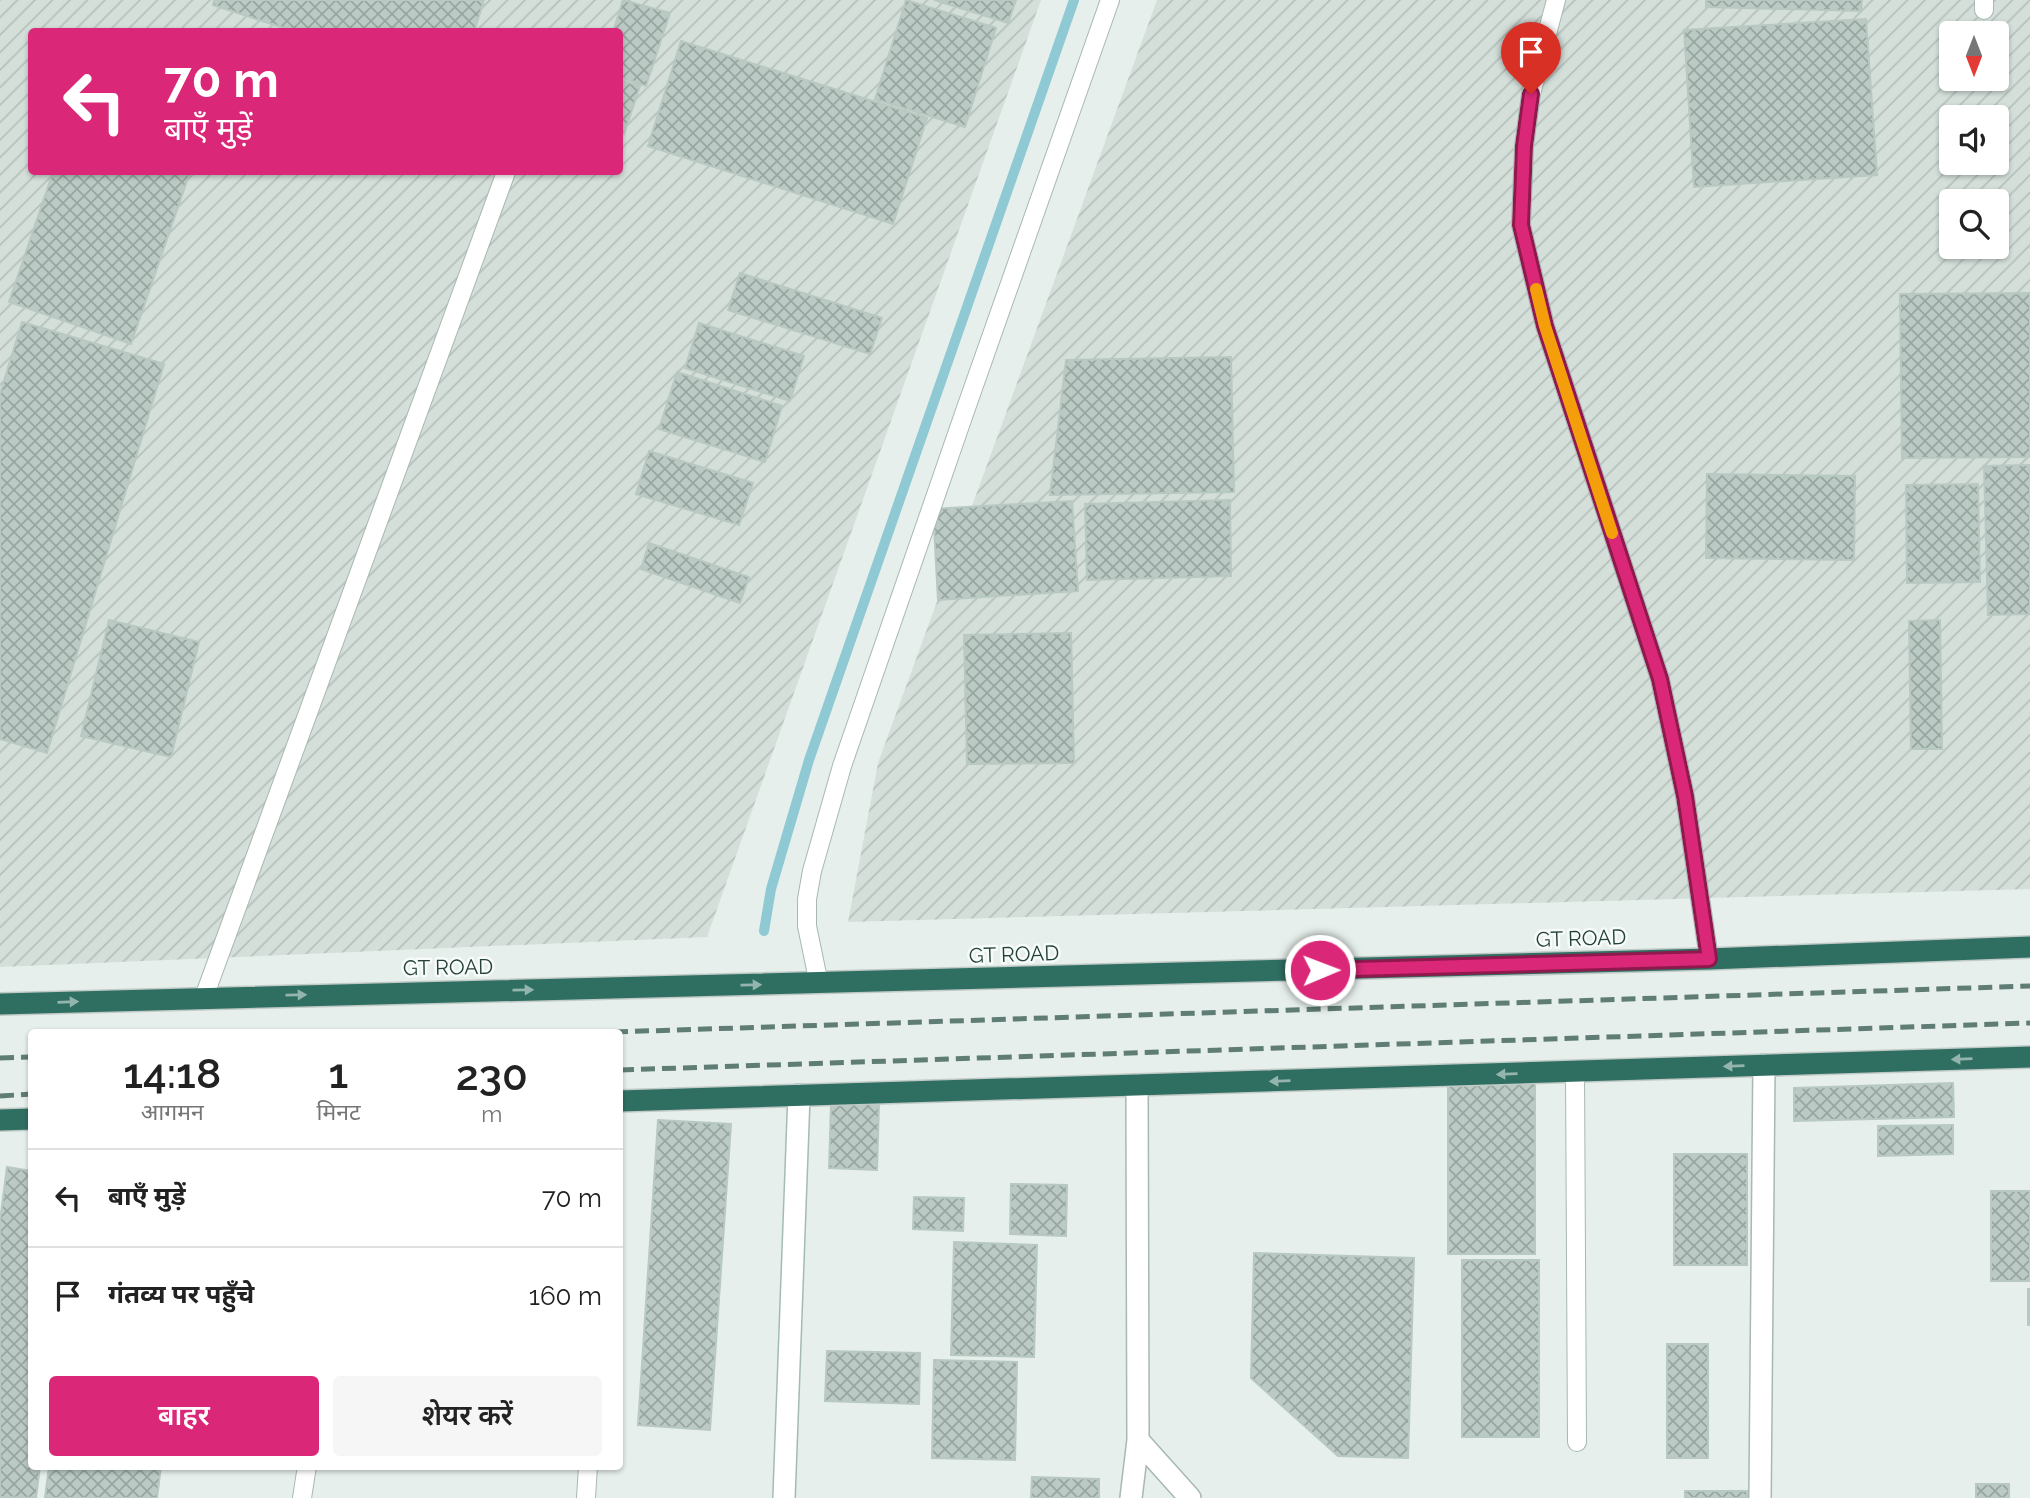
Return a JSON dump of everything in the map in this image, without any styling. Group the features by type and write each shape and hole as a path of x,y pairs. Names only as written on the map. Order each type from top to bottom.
{"highway":[{"name":"GT ROAD","path":"0,1004 819,984 1709,959 2030,947"},
{"path":"623,1101 2030,1057"},
{"path":"0,1120 28,1119"}],"street":[{"path":"1760,1498 1765,1065"},
{"path":"1131,1498 1138,1440 1137,1085"},
{"path":"784,1498 799,1095"},
{"path":"1138,1440 1190,1498"}],"lane":[{"path":"819,984 807,926 807,899 812,871 842,766 1110,0"},
{"path":"1556,0 1531,94 1524,146 1521,225 1545,326 1660,679 1685,796 1709,959"},
{"path":"204,997 505,175"},
{"path":"1575,1072 1577,1442"},
{"path":"302,1498 306,1470"},
{"path":"586,1498 588,1470"}],"shaded area":[{"path":"0,0 1041,0 707,937 0,967"},
{"path":"1157,0 2030,0 2030,889 848,922 878,763"}],"building":[{"path":"214,0 484,0 475,28 284,28 213,5"},
{"path":"623,0 670,13 646,86 623,78 623,28 614,28"},
{"path":"906,0 996,28 965,127 875,99"},
{"path":"934,0 1016,0 1008,23"},
{"path":"1706,0 1862,0 1861,11 1706,7"},
{"path":"1866,19 1877,175 1694,187 1684,30"},
{"path":"681,41 927,118 893,224 648,146"},
{"path":"623,81 640,86 623,134"},
{"path":"52,175 189,175 131,344 9,302"},
{"path":"740,273 882,318 870,354 728,310"},
{"path":"2030,293 2030,457 1902,458 1900,294"},
{"path":"22,322 164,364 47,753 0,739 0,394"},
{"path":"699,323 804,356 790,401 685,368"},
{"path":"1231,357 1234,492 1050,495 1066,360"},
{"path":"677,372 782,406 765,462 659,429"},
{"path":"649,451 753,483 739,525 636,494"},
{"path":"2030,465 2030,614 1988,615 1984,466"},
{"path":"1707,474 1855,476 1854,560 1706,558"},
{"path":"1978,484 1980,582 1907,583 1906,485"},
{"path":"1230,500 1231,576 1087,580 1085,504"},
{"path":"1072,501 1078,591 938,600 933,509"},
{"path":"649,543 749,577 740,603 641,569"},
{"path":"109,620 199,642 171,757 81,736"},
{"path":"1940,620 1942,749 1911,749 1909,621"},
{"path":"1071,633 1074,763 967,764 964,635"},
{"path":"1448,1081 1535,1081 1535,1254 1448,1254"},
{"path":"1953,1083 1954,1117 1794,1121 1794,1088"},
{"path":"831,1103 879,1104 877,1170 829,1168"},
{"path":"658,1120 731,1124 710,1430 638,1425"},
{"path":"1953,1125 1953,1154 1878,1156 1878,1126"},
{"path":"1674,1154 1747,1154 1747,1265 1674,1265"},
{"path":"7,1167 28,1170 28,1470 40,1470 36,1498 0,1497 0,1221"},
{"path":"1011,1184 1067,1185 1066,1236 1010,1234"},
{"path":"1991,1191 2030,1191 2030,1281 1991,1281"},
{"path":"914,1197 964,1198 963,1231 913,1229"},
{"path":"954,1242 1037,1245 1034,1357 951,1355"},
{"path":"1254,1253 1414,1258 1408,1458 1338,1456 1251,1378"},
{"path":"1462,1260 1539,1260 1539,1437 1462,1437"},
{"path":"2030,1289 2030,1325 2028,1325"},
{"path":"1667,1344 1708,1344 1708,1458 1667,1458"},
{"path":"827,1351 920,1353 919,1404 825,1401"},
{"path":"934,1360 1017,1362 1015,1460 932,1458"},
{"path":"48,1470 160,1470 157,1498 45,1498"},
{"path":"1032,1477 1099,1479 1099,1498 1031,1498"},
{"path":"1976,1484 2009,1484 2009,1498 1976,1498"},
{"path":"1685,1491 1747,1491 1747,1498 1685,1498"}],"waterway":[{"path":"764,931 771,889 809,760 1074,0"}],"railway":[{"path":"623,1032 2030,986"},
{"path":"623,1070 2030,1023"},
{"path":"0,1058 28,1057"},
{"path":"0,1096 28,1094"}],"slow traffic":[{"path":"1536,289 1545,326 1612,533"}],"route":[{"path":"1320,970 1709,959 1685,796 1660,679 1545,326 1521,225 1524,146 1531,94"}]}
